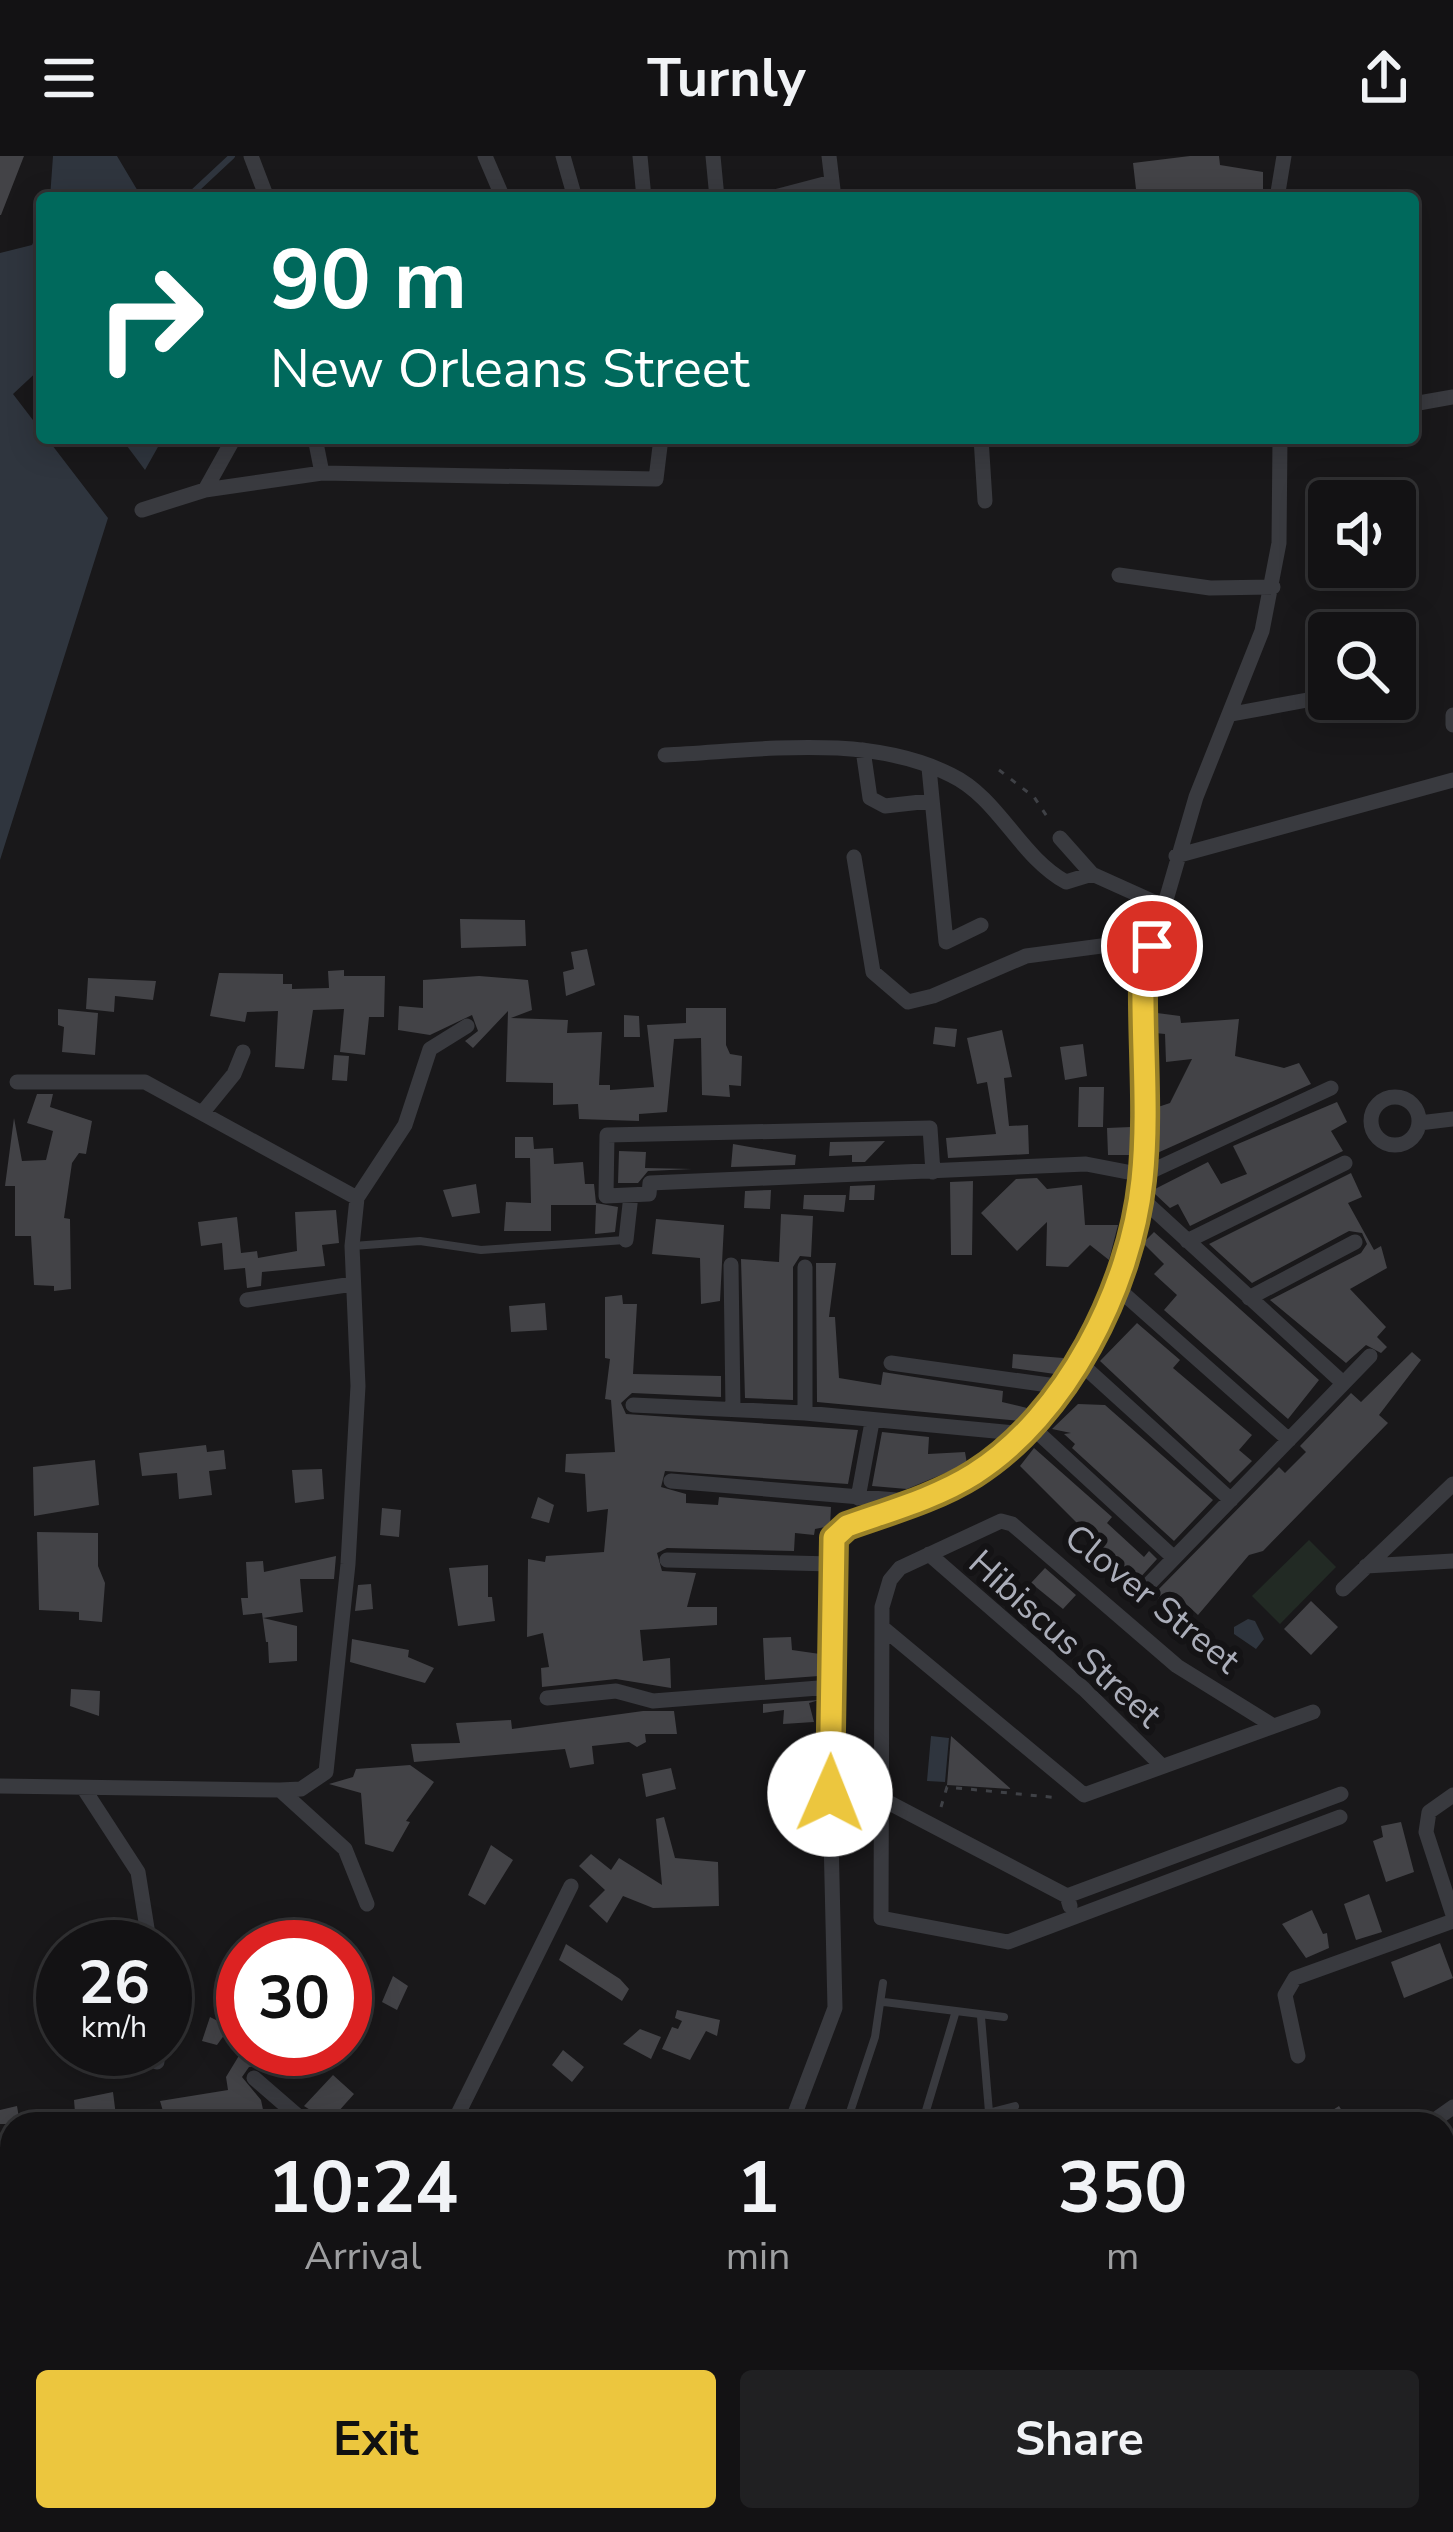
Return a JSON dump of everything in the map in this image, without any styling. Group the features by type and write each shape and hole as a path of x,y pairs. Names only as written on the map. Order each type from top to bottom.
{"street":[{"path":"251,156 260,192"},
{"path":"485,156 500,192"},
{"path":"562,156 573,192"},
{"path":"640,156 643,192"},
{"path":"713,156 716,192"},
{"path":"829,156 833,190"},
{"path":"1278,192 1284,156"},
{"path":"1419,403 1453,397"},
{"path":"205,490 231,444"},
{"path":"316,444 322,473"},
{"path":"142,510 205,490 322,473 656,478 660,444"},
{"path":"981,444 985,501"},
{"path":"796,2112 835,2008 830,1794 834,1538 847,1526 974,1474 1029,1431 1079,1362 1115,1286 1143,1175 1143,979 1176,856 1232,714 1273,586 1280,444"},
{"path":"1119,575 1210,588 1273,586"},
{"path":"1232,714 1308,700"},
{"path":"1453,715 1453,725"},
{"path":"863,751 870,798 885,806 930,801"},
{"path":"665,755 863,751 929,768 953,775 1038,866 1066,882 1092,874"},
{"path":"929,768 946,942 981,926"},
{"path":"1176,856 1453,780"},
{"path":"1060,838 1092,874 1163,906"},
{"path":"854,857 873,972 908,1002 934,996 1026,956 1154,939"},
{"path":"0,1786 280,1790 315,1782 326,1772 358,1386 352,1246 357,1198 405,1125 430,1049 467,1026"},
{"path":"203,1112 234,1074 243,1052"},
{"path":"17,1082 145,1082 357,1198"},
{"path":"933,1172 930,1128 607,1135 606,1196 649,1194 650,1184 933,1172 1086,1164 1143,1175 1330,1088"},
{"path":"1419,1123 1453,1119"},
{"path":"1187,1240 1345,1163"},
{"path":"626,1240 631,1195"},
{"path":"1140,1197 1343,1383"},
{"path":"1249,1298 1355,1242"},
{"path":"731,1265 733,1409"},
{"path":"805,1267 805,1413"},
{"path":"247,1300 353,1284"},
{"path":"1115,1286 1288,1440"},
{"path":"1149,1584 1370,1356"},
{"path":"1079,1362 1231,1500"},
{"path":"891,1363 1063,1388"},
{"path":"633,1405 1029,1431 1174,1558"},
{"path":"857,1498 872,1422"},
{"path":"670,1481 917,1501"},
{"path":"1343,1588 1453,1484"},
{"name":"Clover Street","path":"929,1554 996,1523 1012,1524 1177,1666 1272,1725"},
{"path":"929,1554 894,1573 882,1607 881,1915 887,1923 1002,1943 1340,1817"},
{"name":"Hibiscus Street","path":"929,1554 1084,1689 1162,1766"},
{"path":"667,1560 832,1564"},
{"path":"1366,1566 1453,1561"},
{"path":"883,1628 911,1647 1055,1777 1089,1796 1313,1712"},
{"path":"547,1698 616,1690 653,1701 831,1687"},
{"path":"830,1765 1067,1896 1074,1918"},
{"path":"84,1789 138,1872 146,1920"},
{"path":"280,1790 345,1849 367,1904"},
{"path":"830,1794 882,1796"},
{"path":"1067,1896 1341,1794"},
{"path":"1298,2056 1286,1995 1294,1978 1453,1918 1426,1832 1429,1812 1453,1795"},
{"path":"459,2112 571,1886"},
{"path":"254,2078 293,2112"}],"lane":[{"path":"352,1246 420,1241 481,1250 626,1240"},
{"path":"850,2112 884,2002 883,1984"},
{"path":"884,2002 1004,2017"},
{"path":"926,2112 956,2014"},
{"path":"981,2017 989,2112 1015,2106"}],"path":[{"path":"998,770 1034,797 1060,838"},
{"path":"935,1827 946,1787 1061,1798 1071,1790"}],"shaded area":[{"path":"53,156 117,156 138,192 50,192"},
{"path":"36,237 36,373 13,394 36,424 36,444 51,444 108,518 0,860 0,253 32,245"},
{"path":"126,444 160,444 145,470"},
{"path":"1309,1540 1336,1567 1280,1624 1252,1596"},
{"path":"1248,1619 1255,1621 1264,1639 1256,1649 1234,1634 1234,1627"},
{"path":"931,1736 949,1738 945,1782 927,1781"}],"building":[{"path":"0,156 24,156 1,215 0,215"},
{"path":"1219,156 1220,165 1263,172 1263,192 1136,192 1133,163"},
{"path":"460,919 525,920 526,946 461,948"},
{"path":"587,949 595,985 566,996 563,972 574,969 571,952"},
{"path":"344,970 344,976 385,976 384,1017 369,1017 365,1055 340,1052 344,1009 313,1010 304,1069 275,1067 278,1011 247,1012 245,1022 210,1016 219,973 283,974 283,984 292,984 292,989 329,988 328,971"},
{"path":"479,976 528,980 532,1010 511,1018 568,1020 567,1033 602,1032 599,1085 610,1085 610,1090 654,1087 647,1025 686,1023 686,1008 726,1008 726,1045 730,1054 742,1056 741,1086 729,1085 730,1097 702,1095 701,1038 674,1039 667,1112 639,1114 639,1121 579,1119 578,1104 553,1105 553,1083 506,1082 508,1011 473,1048 465,1041 478,1031 472,1015 430,1035 398,1030 399,1006 423,1008 423,980"},
{"path":"88,978 156,981 153,1000 115,996 114,1012 86,1009"},
{"path":"58,1009 98,1013 95,1055 62,1052 64,1027 58,1025"},
{"path":"1157,1013 1180,1016 1181,1023 1239,1019 1235,1056 1284,1068 1299,1063 1311,1084 1155,1154 1155,1108 1170,1103 1192,1059 1166,1062 1165,1034 1155,1033"},
{"path":"624,1015 639,1016 640,1037 624,1037"},
{"path":"935,1027 957,1029 955,1047 933,1044"},
{"path":"1002,1030 1012,1077 1004,1078 1009,1126 1028,1125 1029,1154 948,1158 946,1138 996,1134 987,1082 977,1084 967,1038"},
{"path":"1083,1044 1087,1076 1065,1080 1060,1047"},
{"path":"334,1055 349,1056 347,1081 332,1080"},
{"path":"1079,1087 1104,1087 1103,1127 1078,1127"},
{"path":"37,1094 53,1094 50,1107 92,1121 86,1154 79,1153 72,1163 64,1218 70,1219 71,1289 54,1291 54,1286 34,1285 31,1236 15,1236 15,1186 5,1186 14,1118 22,1161 46,1160 53,1131 27,1123"},
{"path":"1337,1102 1347,1122 1331,1131 1343,1151 1190,1226 1178,1204 1170,1208 1153,1190 1208,1162 1221,1184 1247,1174 1233,1146"},
{"path":"1131,1127 1131,1155 1108,1155 1107,1128"},
{"path":"515,1137 533,1137 534,1149 553,1148 554,1164 583,1162 585,1184 594,1184 596,1203 618,1207 615,1232 595,1234 596,1205 551,1205 551,1231 504,1231 506,1202 531,1203 530,1158 515,1158"},
{"path":"885,1141 865,1162 852,1162 852,1155 829,1156 830,1142"},
{"path":"733,1144 796,1155 795,1165 731,1167"},
{"path":"619,1151 646,1152 645,1168 692,1169 648,1171 638,1183 618,1183"},
{"path":"1351,1173 1362,1197 1348,1203 1374,1250 1381,1246 1387,1268 1350,1289 1386,1327 1377,1337 1387,1347 1381,1353 1366,1345 1346,1363 1270,1300 1361,1253 1367,1244 1362,1233 1349,1231 1252,1283 1209,1244"},
{"path":"1037,1178 1047,1189 1082,1185 1085,1225 1118,1225 1109,1260 1090,1245 1068,1267 1046,1266 1047,1222 1017,1251 981,1213 1016,1179"},
{"path":"973,1181 972,1255 951,1255 950,1182"},
{"path":"476,1184 480,1213 452,1217 443,1190"},
{"path":"875,1185 874,1200 849,1200 850,1186"},
{"path":"771,1190 770,1209 744,1208 745,1191"},
{"path":"804,1195 846,1195 844,1212 803,1209"},
{"path":"336,1210 339,1243 322,1245 325,1266 262,1272 261,1286 247,1288 245,1268 224,1270 222,1243 201,1246 198,1222 237,1217 241,1253 257,1251 258,1258 297,1251 295,1212"},
{"path":"781,1214 813,1216 811,1257 800,1256 793,1267 793,1400 745,1398 741,1259 779,1262"},
{"path":"656,1219 724,1225 720,1301 701,1304 700,1258 652,1254"},
{"path":"1154,1232 1319,1380 1288,1419 1164,1310 1177,1295 1154,1274 1164,1264 1143,1243"},
{"path":"816,1263 836,1263 829,1317 835,1317 839,1378 881,1385 883,1372 1003,1391 1002,1402 1027,1408 1020,1421 817,1402"},
{"path":"622,1295 623,1304 637,1304 633,1374 721,1376 721,1397 632,1393 621,1403 626,1414 858,1430 848,1484 665,1471 661,1487 686,1494 686,1503 718,1505 719,1497 831,1507 830,1526 815,1529 814,1535 795,1533 794,1551 667,1548 657,1553 662,1571 696,1573 687,1607 717,1607 717,1625 640,1630 643,1661 670,1658 671,1688 616,1679 542,1687 541,1668 549,1667 543,1633 527,1637 528,1559 545,1562 546,1556 604,1552 608,1509 587,1512 585,1474 565,1472 566,1454 615,1452 611,1400 605,1399 610,1359 605,1358 605,1297"},
{"path":"545,1303 547,1330 511,1332 509,1306"},
{"path":"1137,1323 1180,1360 1173,1368 1252,1435 1239,1450 1252,1461 1230,1483 1100,1361"},
{"path":"1412,1352 1421,1360 1379,1415 1388,1423 1263,1551 1249,1555 1198,1615 1174,1593 1164,1605 1153,1595 1279,1467 1285,1473 1306,1452 1300,1446 1351,1393 1361,1402"},
{"path":"1013,1354 1063,1358 1063,1364 1055,1374 1012,1368"},
{"path":"1078,1404 1105,1405 1213,1500 1174,1541 1072,1448 1075,1444 1064,1434 1071,1433 1052,1429"},
{"path":"882,1432 929,1437 928,1454 965,1452 967,1464 907,1489 872,1486"},
{"path":"206,1445 207,1452 224,1450 226,1469 209,1471 212,1495 179,1499 177,1473 142,1476 139,1453"},
{"path":"1034,1448 1112,1517 1107,1523 1144,1557 1149,1551 1157,1559 1138,1580 1138,1593 1123,1579 1128,1574 1020,1466"},
{"path":"95,1460 99,1505 34,1516 33,1467"},
{"path":"322,1469 324,1499 295,1503 292,1470"},
{"path":"538,1497 554,1505 549,1523 531,1518"},
{"path":"382,1508 401,1510 399,1537 380,1535"},
{"path":"37,1532 98,1533 98,1566 105,1583 102,1622 79,1620 79,1612 39,1610"},
{"path":"336,1556 334,1579 300,1579 303,1612 263,1618 297,1626 297,1661 269,1663 262,1613 243,1615 241,1598 248,1598 246,1562 263,1561 264,1572"},
{"path":"488,1565 488,1597 492,1597 495,1621 458,1626 449,1568"},
{"path":"1045,1568 1076,1595 1063,1609 1031,1583"},
{"path":"371,1584 373,1609 355,1611 358,1585"},
{"path":"1311,1601 1338,1627 1311,1655 1284,1629"},
{"path":"791,1637 792,1650 820,1654 819,1676 765,1680 763,1638"},
{"path":"352,1639 409,1650 408,1657 434,1668 425,1683 350,1662"},
{"path":"71,1689 100,1691 99,1716 70,1706"},
{"path":"819,1700 809,1703 814,1722 783,1724 784,1710 763,1713 763,1704"},
{"path":"674,1711 677,1734 645,1734 646,1742 637,1747 629,1742 592,1746 594,1764 570,1768 565,1749 414,1762 411,1744 460,1743 456,1723 511,1720 512,1729"},
{"path":"951,1736 1011,1789 947,1785"},
{"path":"410,1765 434,1782 406,1821 410,1822 393,1852 365,1844 361,1793 329,1784 353,1777 356,1769"},
{"path":"671,1768 676,1789 646,1797 642,1774"},
{"path":"664,1817 675,1858 718,1862 719,1906 653,1908 623,1896 607,1923 589,1906 605,1890 579,1866 591,1854 611,1870 619,1858 662,1885 656,1819"},
{"path":"1401,1822 1414,1872 1386,1882 1373,1841 1383,1837 1381,1826"},
{"path":"491,1845 513,1860 485,1905 468,1895"},
{"path":"1369,1894 1382,1932 1356,1940 1344,1904"},
{"path":"1312,1910 1323,1934 1327,1933 1329,1948 1306,1958 1282,1924"},
{"path":"1440,1943 1453,1978 1404,1998 1391,1962"},
{"path":"566,1944 620,1979 629,1989 622,2001 559,1960"},
{"path":"393,1976 408,1986 397,2010 382,2002"},
{"path":"677,2010 720,2020 717,2036 706,2031 690,2060 662,2049 672,2027 678,2029 682,2021 675,2018"},
{"path":"210,2017 216,2020 216,2045 202,2041"},
{"path":"640,2029 661,2037 651,2059 623,2044"},
{"path":"563,2050 584,2067 572,2082 552,2065"},
{"path":"227,2076 243,2076 261,2100 264,2112 163,2112 160,2101 228,2090"},
{"path":"332,2076 354,2094 338,2112 313,2112 304,2106"},
{"path":"113,2092 116,2112 75,2112 74,2100"}],"waterway":[{"path":"193,192 232,156"}],"route":[{"path":"830,1794 834,1538 847,1526 974,1474 1026,1434 1063,1388 1097,1328 1115,1286 1140,1197 1143,979 1152,946"}]}
